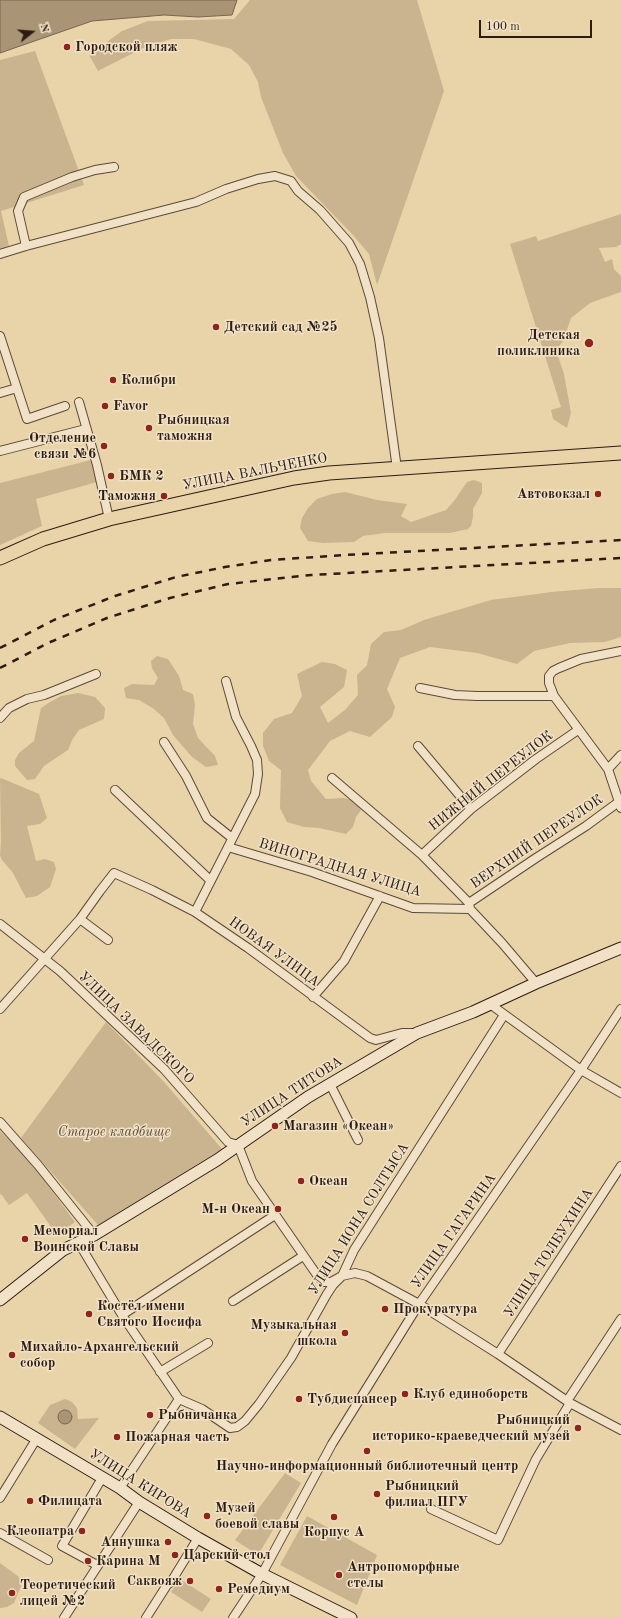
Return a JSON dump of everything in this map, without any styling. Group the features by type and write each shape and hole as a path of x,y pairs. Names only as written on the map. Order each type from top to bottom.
{"main road":[{"name":"УЛИЦА ВАЛЬЧЕНКО","path":"0,558 43,539 109,519 294,478 329,473 621,453"}],"street":[{"path":"26,246 18,211 24,197 72,177 95,170 114,167"},
{"path":"0,254 196,202 226,188 258,179 275,176 291,181 298,192 320,210 349,243 360,264 370,297 379,338 397,469"},
{"path":"0,336 26,419 65,406"},
{"path":"0,393 17,388"},
{"path":"78,402 97,465 109,519"},
{"path":"0,451 86,428"},
{"path":"620,805 608,769 554,696 549,683 549,676 553,671 580,659 621,651"},
{"path":"0,718 9,708 27,699 44,695 96,674"},
{"path":"195,912 255,794 258,774 257,760 236,717 226,681"},
{"path":"420,688 455,695 554,696"},
{"name":"НИЖНИЙ ПЕРЕУЛОК","path":"422,854 471,809 578,730"},
{"path":"164,742 186,776 207,818 232,838"},
{"path":"418,746 471,809"},
{"path":"608,769 621,755"},
{"path":"332,778 422,854 536,983"},
{"path":"115,790 210,880"},
{"name":"ВЕРХНИЙ ПЕРЕУЛОК","path":"469,906 536,858 620,805"},
{"name":"ВИНОГРАДНАЯ УЛИЦА","path":"228,847 312,872 413,908 469,906"},
{"name":"НОВАЯ УЛИЦА","path":"80,919 114,873 195,912 248,948 370,1038 376,1040 402,1033 417,1033"},
{"path":"313,997 344,961 380,896"},
{"path":"0,1009 80,919 108,940"},
{"name":"УЛИЦА ЗАВАДСКОГО","path":"0,924 60,971 164,1069 228,1142 238,1145"},
{"name":"УЛИЦА ТИТОВА","path":"0,1300 63,1250 94,1235 238,1145 308,1097 417,1033 490,1004 536,983 621,948"},
{"path":"490,1004 581,1070 621,1093"},
{"name":"УЛИЦА ГАГАРИНА","path":"232,1618 262,1574 332,1444 419,1304 581,1070 621,1008"},
{"name":"УЛИЦА ИОНА СОЛТЫСА","path":"179,1399 202,1409 230,1428 237,1427 245,1421 259,1404 291,1358 327,1294 342,1276 354,1250 504,1015"},
{"path":"330,1084 358,1140"},
{"path":"0,1122 94,1235"},
{"path":"238,1145 252,1181 303,1256 324,1282 327,1294"},
{"name":"УЛИЦА ТОЛБУХИНА","path":"498,1354 621,1166"},
{"path":"122,1315 275,1215"},
{"path":"75,1243 83,1250 122,1315 179,1399 120,1488"},
{"path":"233,1301 303,1256"},
{"path":"324,1282 331,1282 342,1276 355,1273 367,1276 419,1304 498,1354 569,1402 621,1430"},
{"path":"431,1509 498,1540 536,1459 569,1402 621,1319"},
{"path":"160,1372 208,1343"},
{"name":"УЛИЦА КИРОВА","path":"0,1417 120,1488 139,1502 198,1538 262,1574 352,1618"},
{"path":"0,1498 37,1438"},
{"path":"97,1565 62,1546 102,1478"},
{"path":"64,1618 139,1502"},
{"path":"0,1533 48,1560"},
{"path":"146,1618 167,1585 171,1582 198,1538"}],"green space":[{"path":"250,0 417,0 444,91 377,285 369,254 353,235 296,176 283,153 261,97 258,82 249,65 231,49 194,39 171,39 143,48 98,71 89,55 122,31 148,21 234,19"},
{"path":"35,51 84,185 1,211 9,246 0,250 0,60"},
{"path":"621,214 621,244 616,247 599,248 605,262 612,259 614,269 621,276 621,292 590,303 571,318 563,341 556,350 564,374 571,413 567,428 553,419 551,410 561,407 510,244 536,236 538,241"},
{"path":"91,460 97,482 36,499 42,526 0,545 0,483"},
{"path":"474,480 482,483 482,493 473,509 471,526 468,529 450,533 385,533 363,536 354,542 323,543 308,541 300,528 302,518 308,508 317,499 332,494 345,492 377,500 407,504 401,516 411,522 446,510 467,482"},
{"path":"598,588 621,588 621,637 605,642 570,643 534,651 517,664 477,653 430,647 400,658 387,689 395,707 392,717 370,737 350,731 330,741 308,770 311,781 326,799 343,798 353,800 361,810 356,817 353,827 346,834 319,828 304,827 287,822 280,808 281,770 269,761 263,746 263,733 274,719 292,713 302,696 297,674 322,662 335,664 347,670 344,687 320,707 328,723 345,710 358,695 357,675 367,665 371,644 384,632 401,630 424,620 491,600"},
{"path":"157,656 168,659 179,676 183,690 193,694 195,705 193,724 198,738 215,756 218,765 206,767 192,757 173,735 164,718 154,709 139,700 126,698 124,688 132,684 154,685 158,678 152,668 151,661"},
{"path":"78,693 95,697 105,708 104,719 79,730 72,740 68,750 44,766 35,779 27,780 15,766 15,760 19,753 34,741 41,708 61,696"},
{"path":"1,778 39,794 47,818 40,824 27,826 36,861 45,859 54,862 56,869 50,887 37,896 26,898 13,873 2,860 0,855"},
{"name":"Старое кладбище","path":"106,1022 164,1082 222,1149 98,1225 21,1138"},
{"path":"0,1131 36,1169 75,1222 57,1235 27,1193 9,1205 1,1194 0,1195"},
{"path":"65,1399 72,1402 77,1408 78,1419 99,1418 75,1449 38,1423 50,1405"},
{"path":"285,1473 301,1483 258,1555 235,1540"},
{"path":"307,1516 377,1555 357,1605 280,1565"},
{"path":"0,1563 19,1577 21,1586 14,1603 7,1607 0,1608"},
{"path":"180,1579 211,1599 202,1612 171,1592"}],"shaded area":[{"path":"0,0 237,0 232,15 198,17 164,15 92,21 0,53"},
{"path":"62,1410 68,1410 72,1414 72,1420 68,1424 62,1424 58,1420 58,1414"}],"railway":[{"path":"0,648 54,620 115,596 176,577 225,567 271,560 621,540"},
{"path":"0,668 48,643 107,618 170,598 228,584 311,575 621,558"}],"place":[{"name":"Городской пляж","path":"67,47"},
{"name":"Детский сад №25","path":"216,327"},
{"name":"Детская поликлиника","path":"589,343"},
{"name":"Колибри","path":"113,380"},
{"name":"Favor","path":"105,406"},
{"name":"Рыбницкая таможня","path":"149,428"},
{"name":"Отделение связи №6","path":"104,446"},
{"name":"БМК 2","path":"111,476"},
{"name":"Автовокзал","path":"598,494"},
{"name":"Таможня","path":"164,496"},
{"name":"Магазин «Океан»","path":"275,1126"},
{"name":"Океан","path":"301,1181"},
{"name":"М-н Океан","path":"278,1209"},
{"name":"Мемориал Воинской Славы","path":"25,1239"},
{"name":"Прокуратура","path":"385,1309"},
{"name":"Костёл имени Святого Иосифа","path":"89,1314"},
{"name":"Музыкальная школа","path":"345,1333"},
{"name":"Михайло-Архангельский собор","path":"12,1355"},
{"name":"Клуб единоборств","path":"405,1394"},
{"name":"Тубдиспансер","path":"299,1399"},
{"name":"Рыбничанка","path":"150,1415"},
{"name":"Рыбницкий историко-краеведческий музей","path":"578,1428"},
{"name":"Пожарная часть","path":"117,1437"},
{"name":"Научно-информационный библиотечный центр","path":"367,1451"},
{"name":"Рыбницкий филиал ПГУ","path":"377,1494"},
{"name":"Филицата","path":"30,1501"},
{"name":"Музей боевой славы","path":"207,1516"},
{"name":"Корпус А","path":"334,1517"},
{"name":"Клеопатра","path":"82,1531"},
{"name":"Аннушка","path":"168,1542"},
{"name":"Царский стол","path":"175,1555"},
{"name":"Карина М","path":"88,1561"},
{"name":"Антропоморфные стелы","path":"339,1575"},
{"name":"Саквояж","path":"190,1581"},
{"name":"Ремедиум","path":"219,1589"},
{"name":"Теоретический лицей №2","path":"12,1593"}]}
